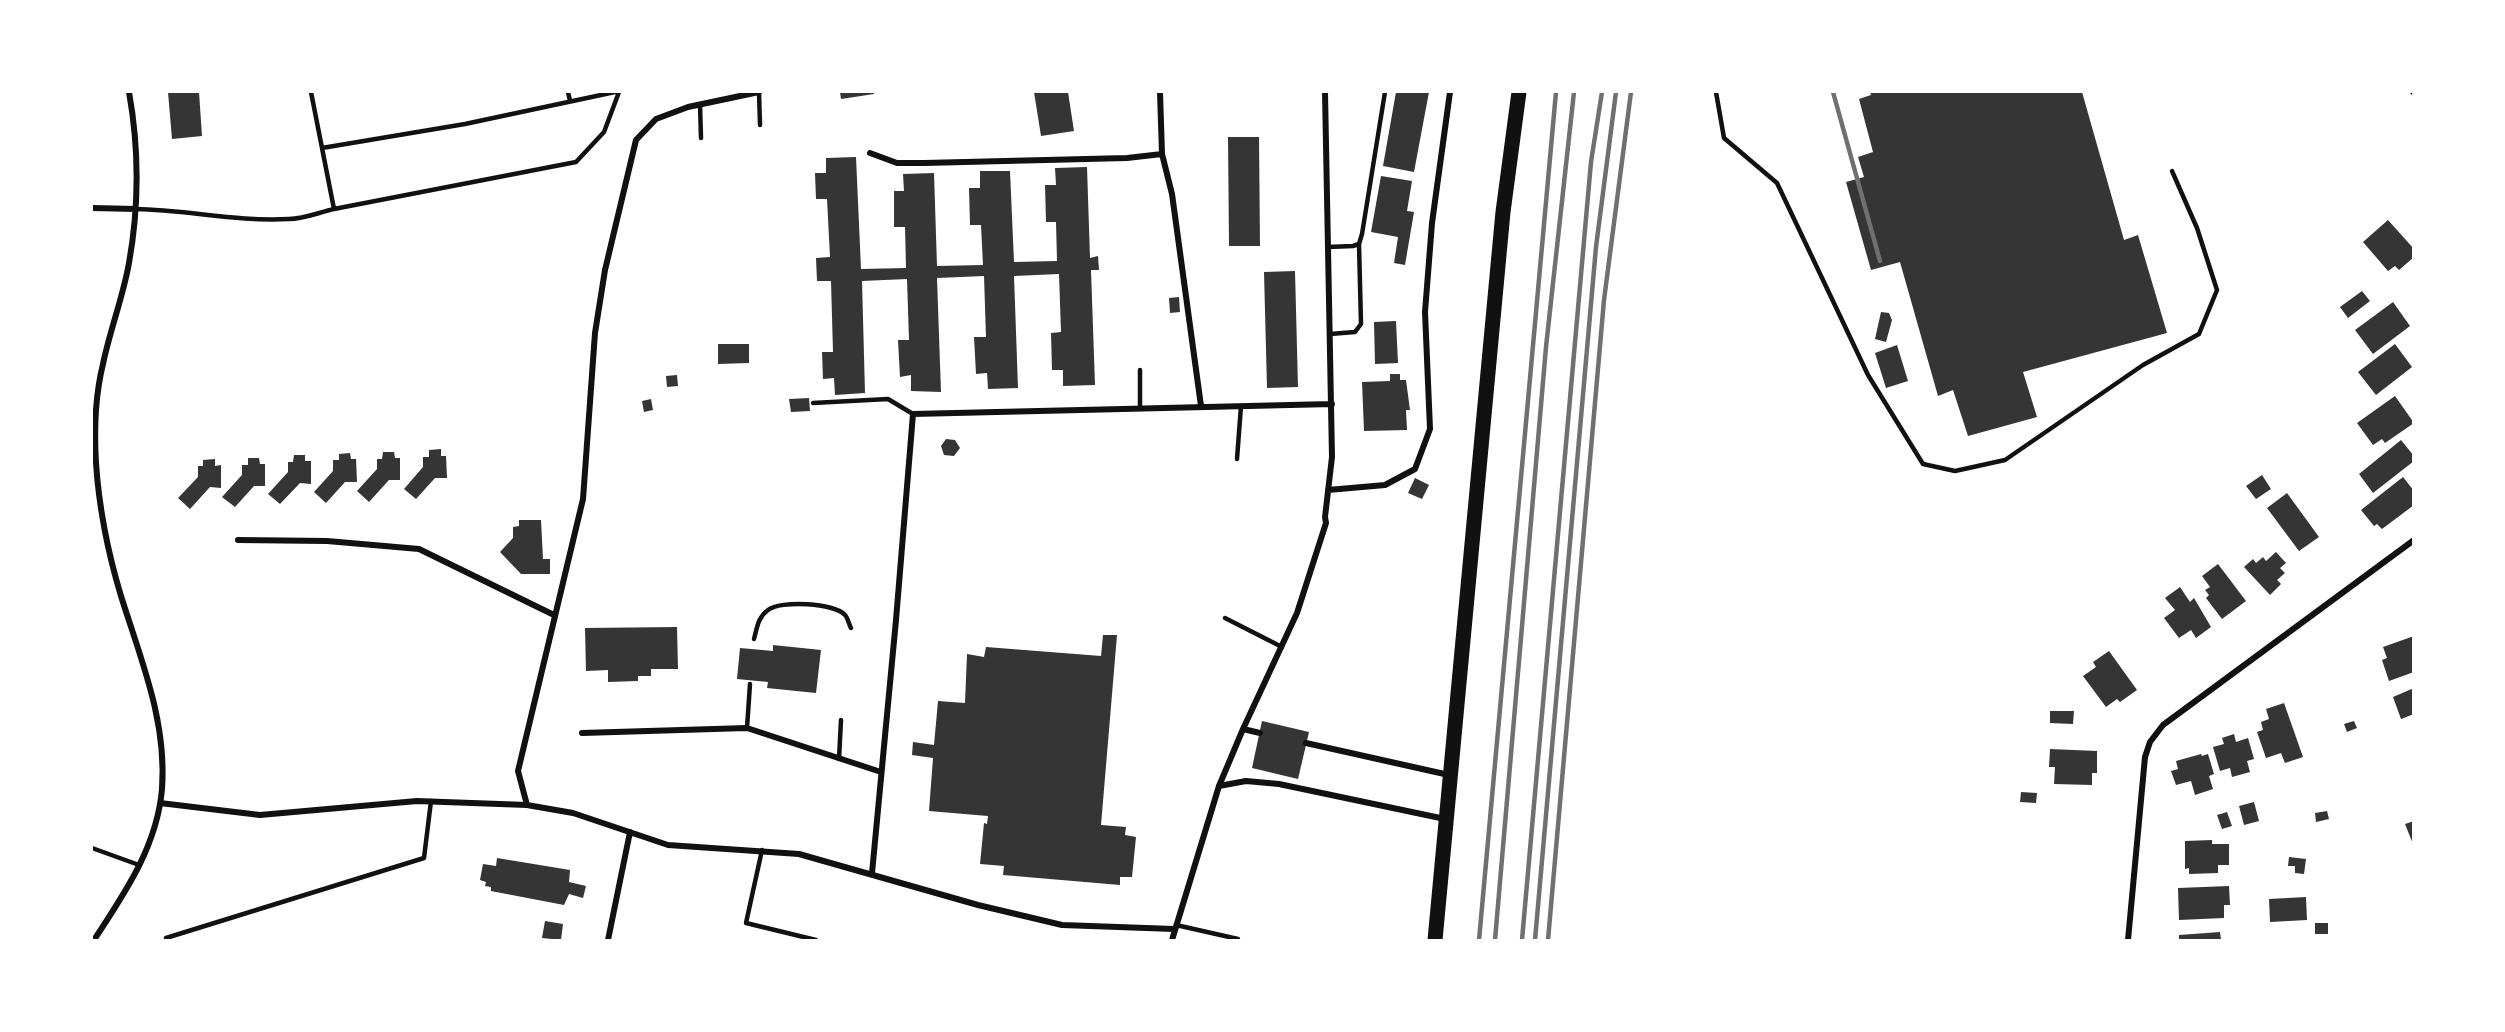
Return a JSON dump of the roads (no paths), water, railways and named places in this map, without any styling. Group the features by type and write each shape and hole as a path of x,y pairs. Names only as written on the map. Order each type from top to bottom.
{"main road":[{"path":"1435,940 1503,212 1519,92"}],"street":[{"path":"94,940 139,865 150,842 160,803 162,757 159,723 113,569 103,519 96,462 98,386 129,264 136,209 129,92"},
{"path":"527,805 518,771 583,499 595,333 607,260 636,140 656,119 700,105 759,92"},
{"path":"1160,92 1162,154 1172,194 1202,406"},
{"path":"1172,940 1219,786 1297,613 1326,523 1332,457 1332,404 1325,92"},
{"path":"1328,490 1385,485 1414,469 1430,429 1425,312 1432,223 1450,92"},
{"path":"870,153 897,163 924,164 1127,158 1162,154"},
{"path":"92,208 136,209"},
{"path":"872,873 913,414 1332,404"},
{"path":"238,540 306,540 381,544 419,549 554,615"},
{"path":"2128,940 2145,757 2150,742 2163,725 2414,540"},
{"path":"582,733 747,728 793,741 881,772"},
{"path":"1243,729 1260,733"},
{"path":"1306,743 1449,775"},
{"path":"1219,786 1246,781 1279,784 1445,819"},
{"path":"160,803 260,815 431,801 527,805 573,813 668,845 799,854 978,905 1062,925 1175,927"},
{"path":"609,940 630,832"}],"lane":[{"path":"311,92 334,209"},
{"path":"568,92 570,101"},
{"path":"136,209 167,209 225,218 291,219 576,162 604,132 617,92 465,124 322,148"},
{"path":"759,92 760,125"},
{"path":"1330,334 1355,332 1361,324 1359,244 1385,92"},
{"path":"1716,92 1724,138 1777,183 1868,375 1923,464 1955,471 2006,459 2143,365 2199,334 2217,290 2197,228 2172,171"},
{"path":"700,105 701,138"},
{"path":"1328,247 1359,244"},
{"path":"1140,370 1140,408"},
{"path":"813,403 888,399 913,414"},
{"path":"1237,459 1241,406"},
{"path":"754,639 759,619 768,609 778,604 834,609 845,615 851,628"},
{"path":"1224,618 1282,647"},
{"path":"747,728 750,684"},
{"path":"839,759 841,720"},
{"path":"166,938 424,858 431,801"},
{"path":"92,848 139,865"},
{"path":"762,850 746,923 816,940"},
{"path":"1175,927 1239,939"}],"railway":[{"path":"1479,940 1556,92"},
{"path":"1495,940 1546,347 1574,92"},
{"path":"1522,940 1591,162 1602,92"},
{"path":"1535,940 1596,247 1616,92"},
{"path":"1548,940 1604,300 1631,92"},
{"path":"1833,92 1880,261"}]}
